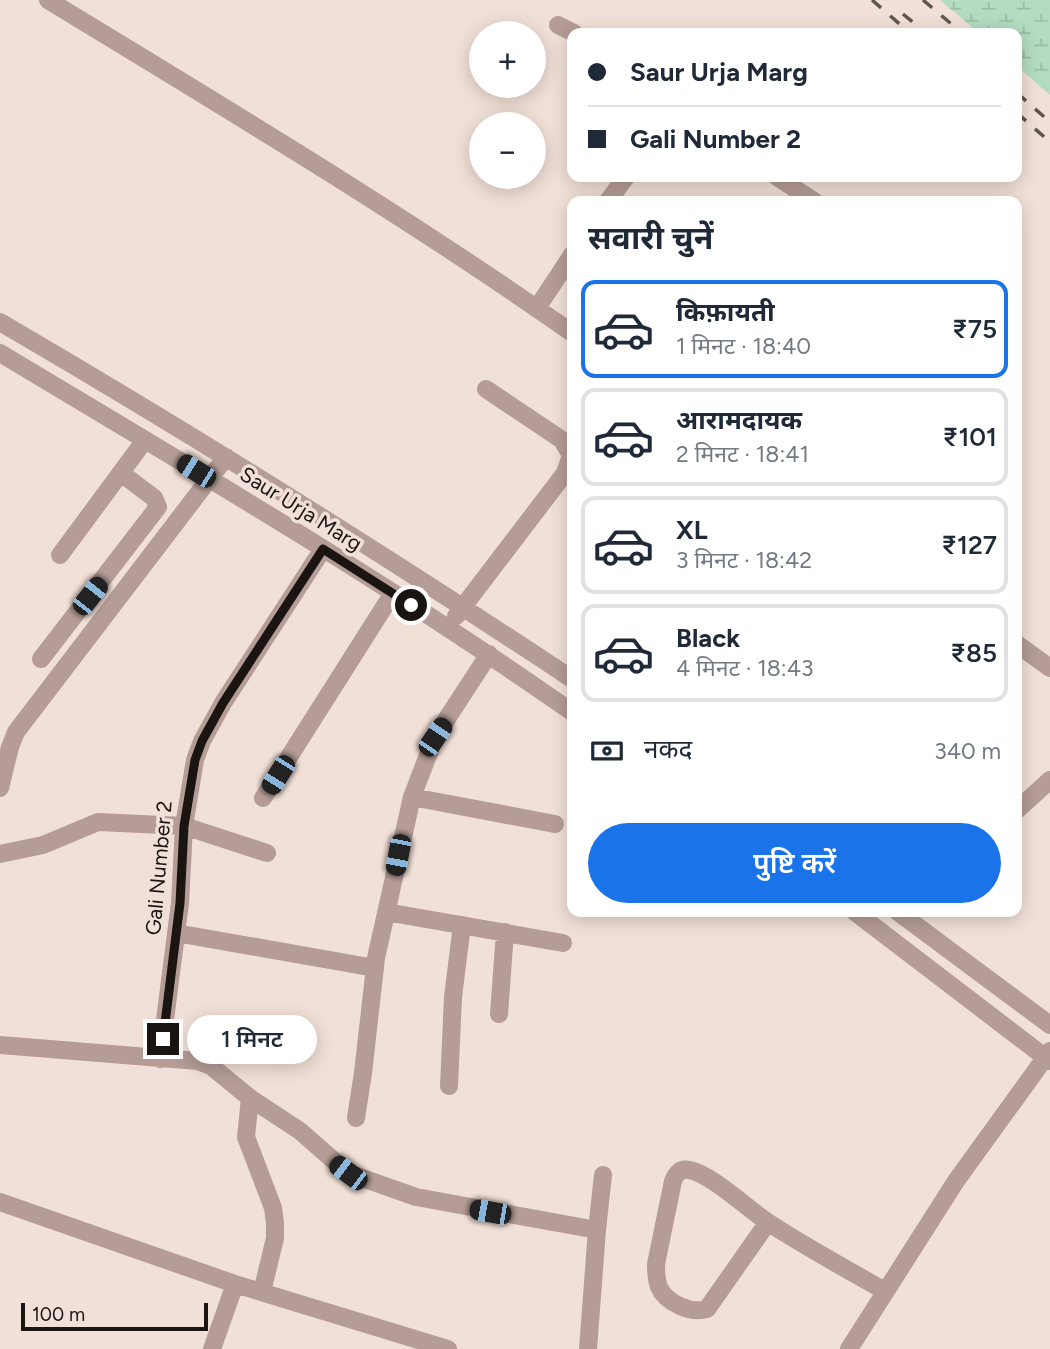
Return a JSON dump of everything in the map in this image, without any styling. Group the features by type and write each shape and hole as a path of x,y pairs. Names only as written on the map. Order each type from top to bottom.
{"street":[{"path":"48,0 314,163 567,329"},
{"path":"786,182 806,196"},
{"path":"537,308 567,263"},
{"name":"Saur Urja Marg","path":"0,322 226,457 567,676"},
{"name":"Saur Urja Marg","path":"0,353 323,549 489,654 567,709"},
{"path":"486,389 562,440 567,448"},
{"path":"60,555 145,440"},
{"path":"0,788 16,732 226,457"},
{"path":"448,628 567,467"},
{"path":"41,659 158,507 154,498 121,473"},
{"name":"Gali Number 2","path":"160,1059 176,933 184,826 191,779 202,741 223,703 323,549"},
{"path":"263,798 393,593"},
{"path":"1022,648 1050,668"},
{"path":"356,1118 375,968 412,797 435,737 489,654"},
{"path":"1022,805 1050,780"},
{"path":"412,797 555,824"},
{"path":"0,854 43,845 98,822 184,826 267,853"},
{"path":"386,912 563,943"},
{"path":"849,1349 956,1181 1048,1057 861,917"},
{"path":"882,933 897,917"},
{"path":"906,917 1050,1024"},
{"path":"449,1086 453,997 462,925"},
{"path":"499,1014 505,932"},
{"path":"176,933 375,968"},
{"path":"0,1045 198,1061 211,1066 250,1098 300,1131 348,1173 416,1197 597,1230"},
{"path":"250,1098 246,1137 273,1208 275,1223 275,1238 262,1292"},
{"path":"768,1222 707,1309 691,1311 675,1303 660,1290 656,1264 677,1173 691,1170 704,1176 768,1222 885,1291"},
{"path":"588,1349 603,1175"},
{"path":"0,1202 236,1284 447,1349"},
{"path":"212,1349 236,1284"}],"green space":[{"path":"940,0 1050,0 1050,95 1022,70 1022,28 973,28"}],"railway":[{"path":"872,0 904,28"},
{"path":"923,0 956,28"},
{"path":"903,14 920,28"},
{"path":"1022,97 1050,122"},
{"path":"1022,117 1050,142"}],"route":[{"path":"163,1039 180,903 184,826 191,779 202,741 223,703 323,549 411,605"}]}
